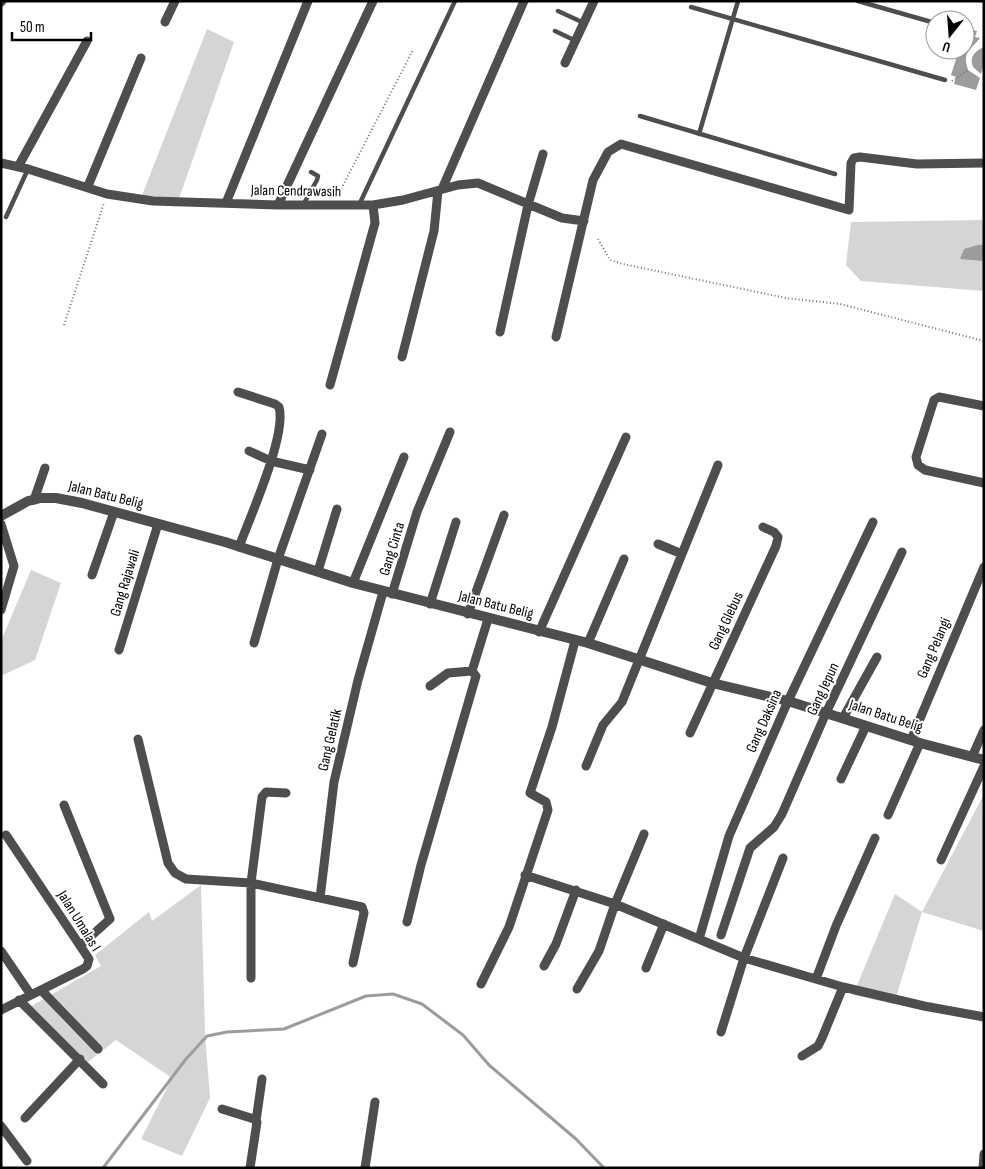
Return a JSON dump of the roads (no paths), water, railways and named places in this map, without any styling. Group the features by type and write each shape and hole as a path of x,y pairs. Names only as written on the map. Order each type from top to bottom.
{"street":[{"path":"165,22 175,1"},
{"path":"226,203 308,1"},
{"path":"278,205 372,1"},
{"path":"402,357 434,231 440,190 524,1"},
{"path":"565,64 594,1"},
{"path":"18,167 87,41"},
{"path":"88,186 141,58"},
{"path":"556,336 593,180 598,167 608,152 621,144 849,210 851,163 854,158 860,157 917,164 984,163"},
{"path":"500,332 528,205 543,154"},
{"name":"Jalan Cendrawasih","path":"1,163 88,186 107,194 153,201 278,205 373,205 478,183 562,218 584,221"},
{"path":"330,385 375,223 373,205"},
{"path":"238,392 279,407 279,430 270,461 239,547"},
{"path":"984,406 939,397 934,400 916,457 918,465 925,470 984,484"},
{"name":"Gang Cinta","path":"388,593 417,512 450,432"},
{"path":"254,643 278,559 322,434"},
{"path":"539,632 626,437"},
{"path":"249,451 270,461 310,470"},
{"path":"353,583 404,457"},
{"path":"586,766 603,726 622,702 637,659 718,465"},
{"path":"34,500 45,468"},
{"name":"Jalan Batu Belig","path":"1,516 34,500 56,498 114,512 239,547 388,593 588,643 712,683 788,701 915,742 984,760"},
{"path":"318,572 337,509"},
{"path":"92,575 114,512"},
{"path":"468,614 504,515"},
{"path":"430,604 456,522"},
{"name":"Gang Daksina","path":"699,939 729,836 788,701 873,522"},
{"path":"1,524 14,566 1,610"},
{"name":"Gang Rajawali","path":"119,650 158,524"},
{"name":"Gang Glebus","path":"690,733 776,546 778,537 774,532 763,527"},
{"path":"658,544 682,554"},
{"name":"Gang Jepun","path":"722,935 750,848 774,827 782,814 826,713 902,552"},
{"path":"588,643 624,559"},
{"name":"Gang Pelangi","path":"915,742 984,567"},
{"name":"Gang Gelatik","path":"320,898 336,775 358,680 388,593"},
{"path":"472,671 488,619"},
{"path":"481,984 509,927 524,875 548,810 546,802 530,793 552,727 575,641"},
{"path":"843,718 877,657"},
{"path":"430,686 448,673 472,671"},
{"path":"407,922 421,865 476,676 472,671"},
{"path":"841,779 866,726"},
{"path":"972,757 984,730"},
{"path":"138,739 171,869 186,879 251,883 364,908 353,963"},
{"path":"888,814 915,742"},
{"path":"941,860 984,766"},
{"path":"251,978 251,883 262,797 266,792 286,793"},
{"path":"64,805 110,920 80,946"},
{"path":"577,989 599,951 644,834"},
{"name":"Jalan Umalas I","path":"1,1010 87,966 89,958 6,835"},
{"path":"816,979 836,926 875,838"},
{"path":"722,1032 744,958 783,858"},
{"path":"524,875 616,904 744,958 843,987 924,1006 984,1017"},
{"path":"544,966 556,944 576,890"},
{"path":"646,968 664,924"},
{"path":"1,951 31,996"},
{"path":"802,1056 818,1046 843,987"},
{"path":"41,990 98,1049"},
{"path":"19,1000 103,1084"},
{"path":"25,1118 80,1059"},
{"path":"250,1168 262,1079"},
{"path":"365,1168 375,1102"},
{"path":"222,1109 256,1121"},
{"path":"1,1126 27,1161"},
{"path":"983,1168 984,1154"}],"lane":[{"path":"359,205 455,1"},
{"path":"699,134 738,1"},
{"path":"858,1 925,20"},
{"path":"691,7 945,80"},
{"path":"558,11 584,23"},
{"path":"555,32 576,41"},
{"path":"640,116 835,174"},
{"path":"6,217 28,169"},
{"path":"303,205 318,176 311,172"}],"waterway":[{"path":"103,1168 186,1059 207,1036 227,1032 284,1029 366,996 393,994 422,1004 463,1035 489,1065 576,1139 604,1168"}]}
